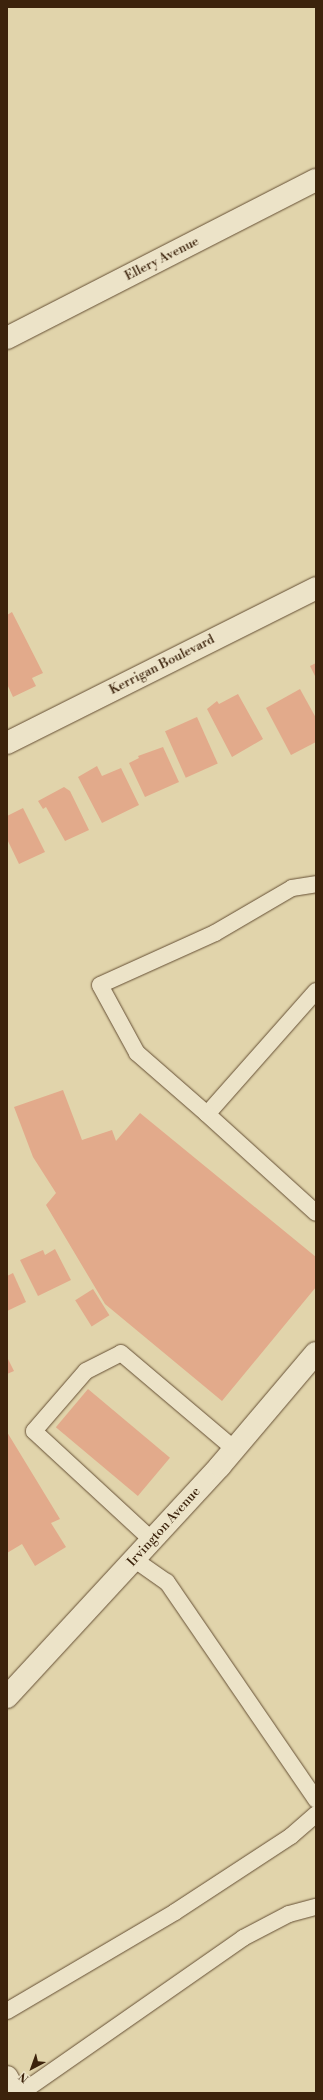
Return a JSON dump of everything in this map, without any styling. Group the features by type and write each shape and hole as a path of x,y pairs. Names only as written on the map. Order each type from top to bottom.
{"street":[{"name":"Ellery Avenue","path":"7,338 316,180"},
{"name":"Kerrigan Boulevard","path":"7,743 316,588"},
{"name":"Irvington Avenue","path":"7,1697 136,1560 316,1353"},
{"path":"7,2077 16,2093"}],"lane":[{"path":"316,884 292,888 215,933 100,985 137,1053 208,1114 316,1213"},
{"path":"208,1114 316,991"},
{"path":"153,1541 34,1431 86,1371 121,1353 234,1449"},
{"path":"136,1560 167,1582 316,1800"},
{"path":"7,2011 175,1912 291,1836 316,1814"},
{"path":"21,2093 243,1938 289,1914 316,1907"}],"building":[{"path":"12,612 43,673 32,678 36,686 13,697 7,684 7,615"},
{"path":"316,663 316,678 310,666"},
{"path":"300,689 316,718 316,742 291,755 266,708"},
{"path":"238,694 263,739 232,757 207,709 217,701 219,704"},
{"path":"197,717 218,764 186,778 165,731"},
{"path":"163,747 179,782 145,797 129,763 139,758 138,756"},
{"path":"97,766 102,776 121,768 139,805 102,823 78,777"},
{"path":"64,787 70,791 89,830 65,841 46,807 43,809 38,801"},
{"path":"23,808 45,852 19,864 7,839 7,816"},
{"path":"63,1090 82,1140 112,1130 116,1141 140,1113 316,1257 316,1287 222,1401 105,1304 46,1205 56,1193 33,1157 14,1107"},
{"path":"55,1249 71,1280 38,1296 20,1260 43,1250 45,1255"},
{"path":"13,1273 26,1302 7,1311 7,1276"},
{"path":"93,1289 109,1315 92,1326 75,1300"},
{"path":"7,1357 14,1371 7,1374"},
{"path":"88,1389 170,1458 138,1496 56,1427"},
{"path":"7,1432 60,1519 51,1523 66,1547 35,1566 22,1544 7,1553"}]}
